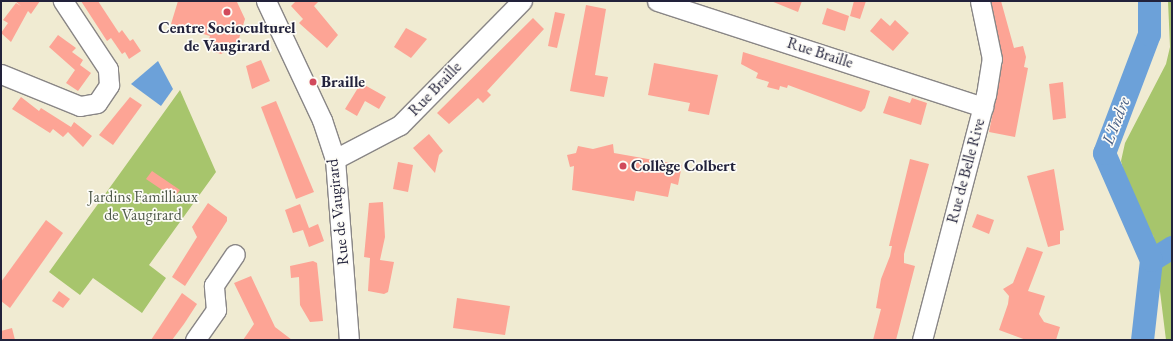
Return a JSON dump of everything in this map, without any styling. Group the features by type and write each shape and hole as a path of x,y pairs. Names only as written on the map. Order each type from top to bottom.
{"street":[{"path":"1,74 80,106 97,103 109,85 108,69 64,1"},
{"name":"Rue de Vaugirard","path":"266,1 322,120 335,159 349,340"},
{"name":"Rue Braille","path":"335,159 400,125 522,1"},
{"name":"Rue Braille","path":"657,1 983,107"},
{"name":"Rue de Belle Rive","path":"922,340 983,107 992,59 980,1"},
{"path":"195,340 216,310 214,285 235,254"}],"green space":[{"path":"1168,1 1172,1 1172,340 1166,340 1153,235 1145,233 1136,220 1121,161 1125,143 1166,64 1170,47"},
{"name":"Jardins Familliaux de Vaugirard","path":"180,90 216,172 149,265 166,278 142,313 93,278 80,295 49,272"}],"water":[{"path":"158,61 173,89 161,106 131,84"}],"building":[{"path":"15,1 40,1 31,14 28,11 11,42 1,33 8,23 3,20 16,3 21,6"},
{"path":"81,1 98,1 119,33 122,30 130,41 133,39 141,51 129,59 125,52 122,54 111,38 107,41"},
{"path":"178,1 237,2 245,19 237,45 221,54 206,49 210,36 171,24"},
{"path":"296,1 319,1 314,6 338,35 327,48 299,23 303,19 291,6"},
{"path":"771,1 802,1 798,12"},
{"path":"854,1 866,1 860,19 850,16"},
{"path":"991,1 1001,1 1014,48 1023,46 1026,57 1024,67 1028,68 1015,137 989,132 1003,61"},
{"path":"586,5 606,9 595,75 608,77 604,97 570,91"},
{"path":"827,8 849,16 845,31 822,24"},
{"path":"555,12 565,14 557,48 548,46"},
{"path":"533,18 544,29 487,91 491,95 483,103 478,98 449,124 437,113"},
{"path":"881,18 890,26 895,20 909,33 893,51 870,31"},
{"path":"406,28 427,39 411,58 394,47"},
{"path":"58,35 76,48 72,52 83,60 80,65 91,73 78,91 66,83 75,70 49,47"},
{"path":"743,52 870,91 865,108 861,112 788,85 787,88 780,86 779,90 767,87 769,82 756,78 758,73 741,64"},
{"path":"261,60 270,81 252,89 246,66"},
{"path":"654,63 718,75 709,115 688,111 690,103 648,95"},
{"path":"1063,82 1066,118 1053,120 1049,84"},
{"path":"361,83 386,97 379,109 365,101 357,116 345,109"},
{"path":"889,96 910,103 912,98 927,103 921,125 883,113"},
{"path":"21,97 39,111 41,108 71,127 74,122 92,136 83,147 68,132 63,137 53,129 50,133 12,109"},
{"path":"130,97 142,105 113,145 99,135"},
{"path":"276,101 314,192 296,199 261,107"},
{"path":"429,134 443,151 439,155 435,173 413,148"},
{"path":"613,144 614,153 682,165 678,185 671,183 668,197 636,191 634,201 572,190 574,166 570,167 567,155 576,153 578,146 593,149"},
{"path":"910,159 929,164 904,254 904,263 915,266 896,340 873,340 881,309 876,308 881,279 890,256 892,246 889,246"},
{"path":"398,162 413,165 408,192 393,189"},
{"path":"1054,169 1064,230 1060,231 1060,244 1048,247 1027,176"},
{"path":"152,171 180,190 174,198 146,179"},
{"path":"383,202 385,237 380,260 394,262 388,292 384,294 368,291 370,258 364,257 369,203"},
{"path":"208,203 227,217 227,221 185,286 172,277 197,237 192,227"},
{"path":"300,204 309,228 318,224 324,241 309,247 303,230 293,233 285,210"},
{"path":"977,214 994,220 989,234 972,227"},
{"path":"46,220 63,233 10,308 1,301 1,282"},
{"path":"1027,247 1043,252 1028,291 1045,296 1039,314 1044,322 1060,327 1056,340 1026,340 999,330 1008,304 1009,296 1003,289 1013,283"},
{"path":"313,261 317,263 323,321 310,322 300,305 299,277 291,278 290,266"},
{"path":"251,276 275,327 292,340 243,340 254,324 234,283"},
{"path":"59,291 70,299 63,308 52,301"},
{"path":"182,293 197,304 184,324 172,340 151,340"},
{"path":"457,298 510,306 505,335 453,328"},
{"path":"12,328 15,340 1,340 1,331"}],"waterway":[{"name":"L'Indre","path":"1142,340 1151,260 1104,153 1149,34 1149,1"},
{"name":"L'Indre","path":"1151,260 1172,247"}],"place":[{"name":"Centre Socioculturel de Vaugirard","path":"227,12"},
{"name":"Braille","path":"313,82"},
{"name":"Collège Colbert","path":"623,166"}]}
